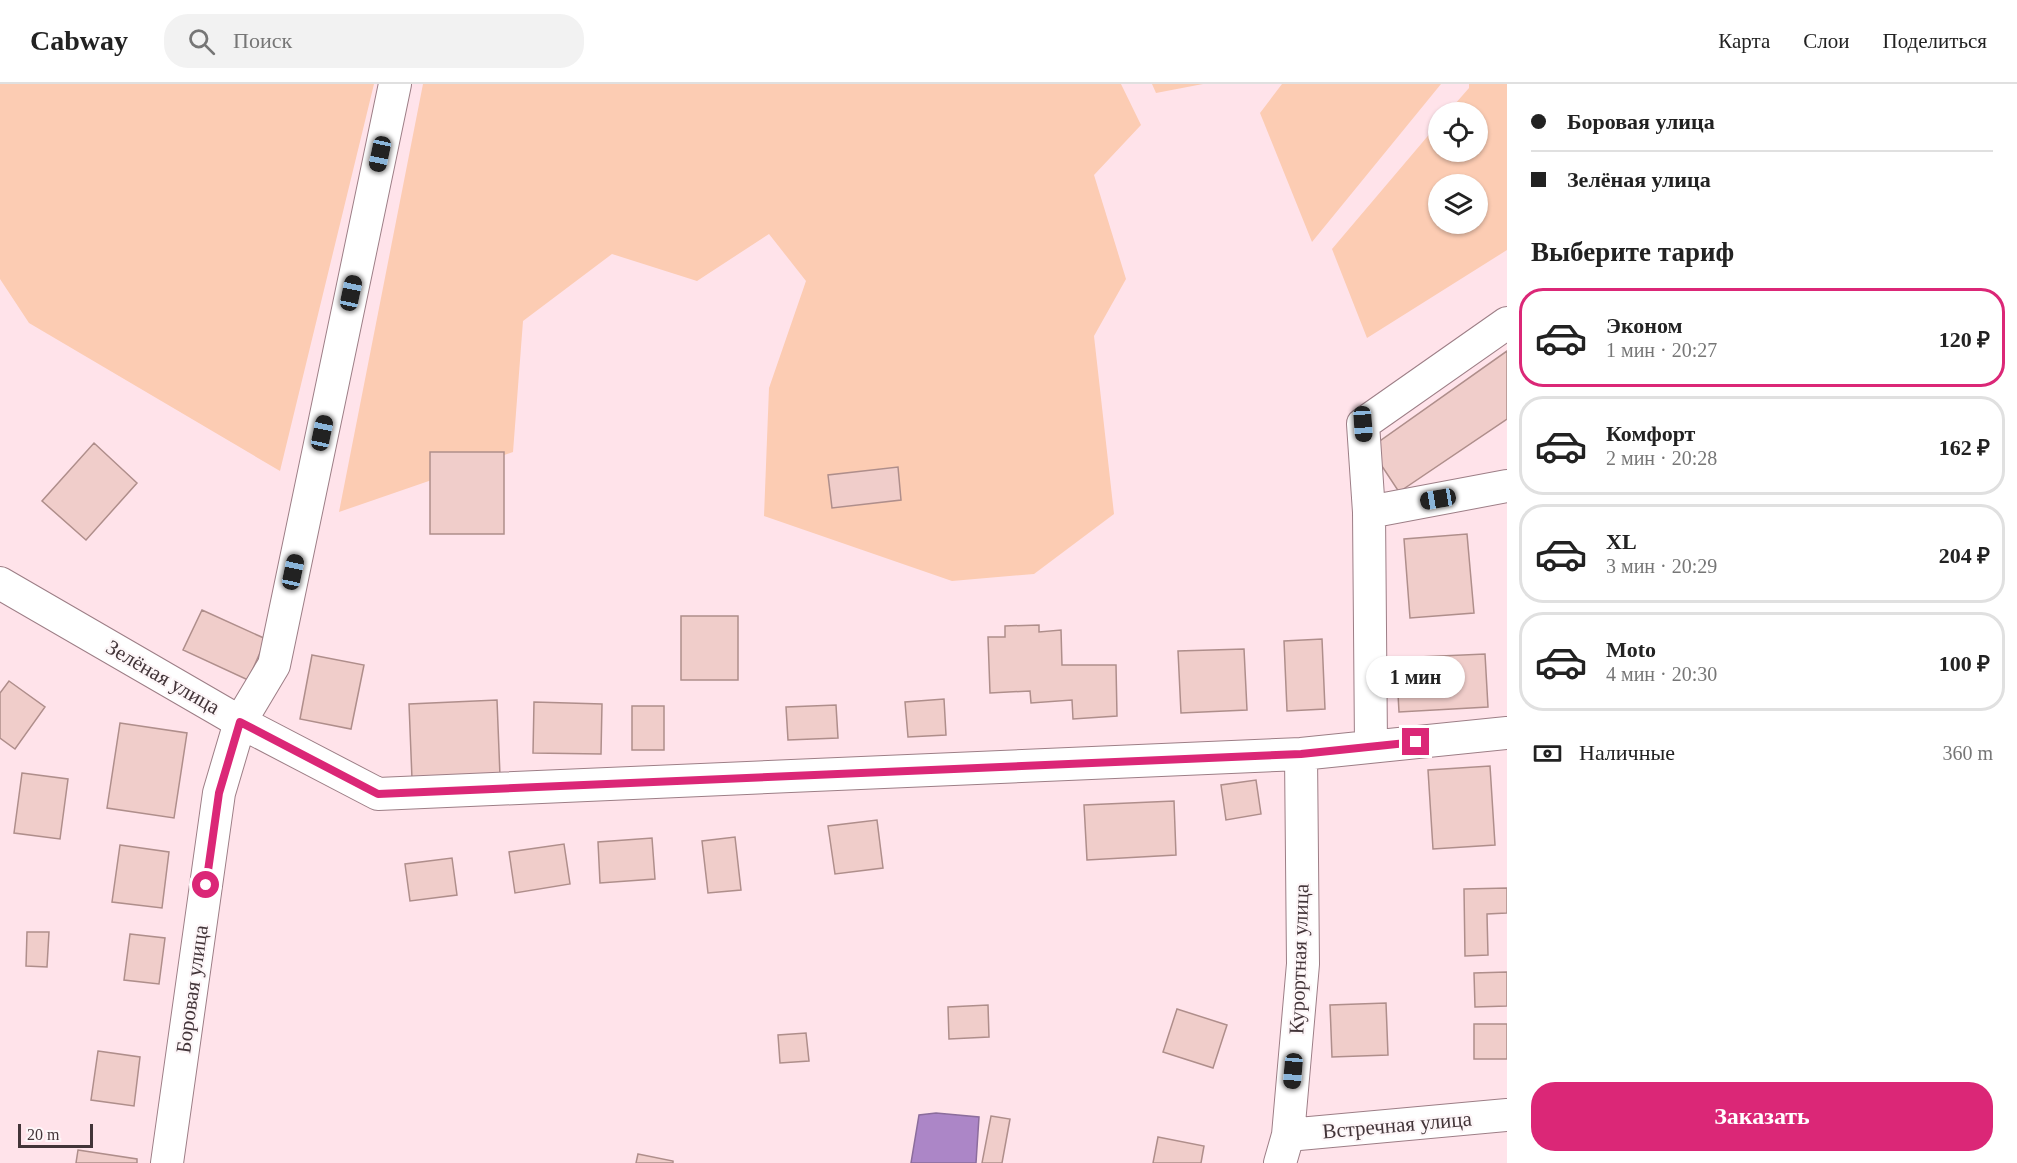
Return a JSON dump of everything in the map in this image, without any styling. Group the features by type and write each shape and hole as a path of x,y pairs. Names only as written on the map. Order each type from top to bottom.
{"street":[{"name":"Боровая улица","path":"167,1163 219,793 240,722 274,665 395,84"},
{"path":"1371,746 1369,512 1363,424 1507,323"},
{"path":"1369,512 1507,486"},
{"name":"Зелёная улица","path":"0,583 240,722 378,794 1301,754 1507,733"},
{"name":"Курортная улица","path":"1284,1149 1303,964 1301,754"},
{"name":"Встречная улица","path":"1284,1149 1507,1115"}],"shaded area":[{"path":"0,84 374,84 280,471 29,323 0,279"},
{"path":"423,84 1121,84 1141,125 1094,175 1126,279 1094,336 1114,514 1034,574 952,581 764,516 769,388 806,281 769,234 697,281 612,254 523,321 513,452 339,512"},
{"path":"1152,84 1203,84 1156,93"},
{"path":"1282,84 1441,84 1312,242 1260,113"},
{"path":"1469,84 1507,84 1507,250 1367,338 1332,249 1428,136 1428,162 1488,162 1488,102 1457,102 1469,88"},
{"path":"936,1113 979,1117 976,1163 911,1163 919,1115"}],"building":[{"path":"1507,351 1507,419 1399,492 1370,448"},
{"path":"94,443 137,483 86,540 42,501"},
{"path":"430,452 504,452 504,534 430,534"},
{"path":"898,467 901,500 832,508 828,475"},
{"path":"1467,534 1474,613 1410,618 1404,539"},
{"path":"202,610 266,639 248,680 183,650"},
{"path":"681,616 738,616 738,680 681,680"},
{"path":"1039,625 1039,632 1061,630 1062,665 1116,665 1117,716 1073,719 1072,700 1031,703 1030,691 990,693 988,637 1005,637 1005,626"},
{"path":"1322,639 1325,709 1287,711 1284,641"},
{"path":"1244,649 1247,710 1181,713 1178,651"},
{"path":"1485,654 1488,707 1399,712 1396,658"},
{"path":"312,655 364,665 351,729 300,719"},
{"path":"9,681 45,707 15,749 0,738 0,693"},
{"path":"944,699 946,735 908,737 905,702"},
{"path":"497,700 500,776 412,779 409,704"},
{"path":"534,702 602,704 601,754 533,753"},
{"path":"836,705 838,738 788,740 786,707"},
{"path":"632,706 664,706 664,750 632,750"},
{"path":"120,723 187,733 174,818 107,808"},
{"path":"1490,766 1495,845 1433,849 1428,770"},
{"path":"22,773 68,779 60,839 14,833"},
{"path":"1256,780 1261,814 1226,820 1221,785"},
{"path":"1174,801 1176,855 1087,860 1084,805"},
{"path":"877,820 883,868 835,874 828,826"},
{"path":"735,837 741,890 708,893 702,841"},
{"path":"652,838 655,879 600,883 598,842"},
{"path":"564,844 570,884 515,893 509,852"},
{"path":"120,845 169,852 162,908 112,902"},
{"path":"452,858 457,895 410,901 405,864"},
{"path":"1507,888 1507,913 1487,914 1488,955 1465,956 1464,889"},
{"path":"27,932 49,932 47,967 26,966"},
{"path":"130,934 165,938 159,984 124,980"},
{"path":"1507,972 1507,1006 1475,1007 1474,973"},
{"path":"1386,1003 1388,1055 1332,1057 1330,1005"},
{"path":"988,1005 989,1037 949,1039 948,1007"},
{"path":"1177,1009 1227,1025 1213,1068 1163,1052"},
{"path":"1474,1024 1507,1024 1507,1059 1474,1059"},
{"path":"806,1033 809,1061 780,1063 778,1035"},
{"path":"98,1051 140,1057 134,1106 91,1100"},
{"path":"991,1116 1010,1119 1002,1163 982,1163"},
{"path":"1158,1137 1204,1146 1201,1163 1153,1163"},
{"path":"78,1150 137,1159 137,1163 76,1163"},
{"path":"638,1154 673,1161 673,1163 636,1163"}],"route":[{"path":"206,885 219,793 240,722 378,794 1301,754 1416,742"}]}
